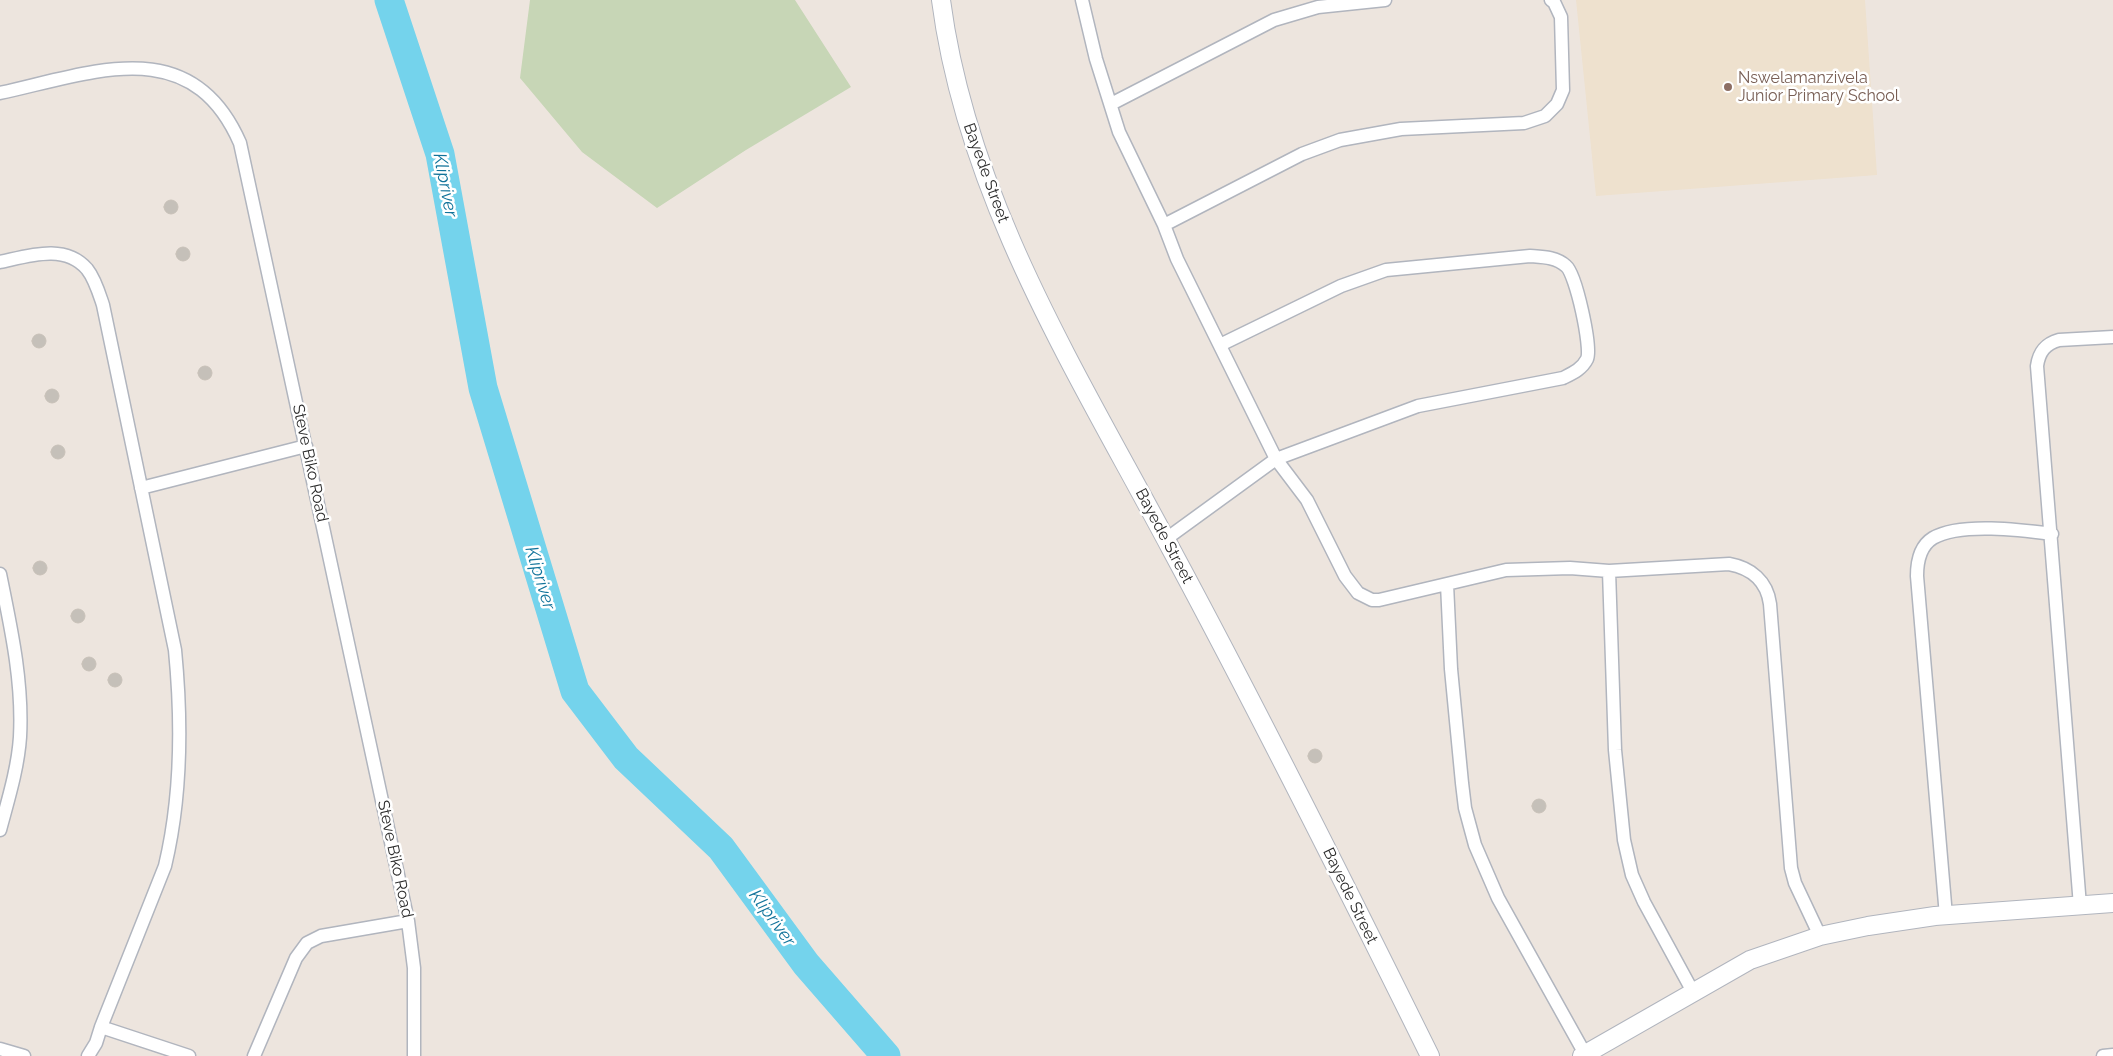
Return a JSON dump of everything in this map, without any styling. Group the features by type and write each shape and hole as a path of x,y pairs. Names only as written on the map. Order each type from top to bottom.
{"street":[{"name":"Bayede Street","path":"941,0 963,108 984,176 1042,306 1288,771 1430,1056"},
{"path":"1082,0 1096,59 1119,132 1164,225 1177,258 1276,459 1307,500 1345,576 1358,593 1372,600 1379,600 1506,570 1570,568 1609,570 1729,564 1751,572 1766,587 1770,604 1791,868 1795,884 1820,936"},
{"path":"1111,104 1282,17 1318,7 1385,0"},
{"path":"1164,225 1302,154 1340,140 1401,129 1524,123 1545,116 1557,104 1563,90 1560,17 1554,2 1551,0"},
{"name":"Steve Biko Road","path":"0,93 100,72 145,68 180,76 203,90 224,112 240,143 408,921 414,968 414,1056"},
{"path":"0,262 45,253 56,253 72,259 88,270 103,305 175,650 180,696 175,821 165,866 96,1043 88,1056"},
{"path":"1169,545 1276,459 1418,406 1563,378 1578,370 1588,358 1588,344 1574,279 1568,267 1554,258 1530,256 1386,270 1341,286 1220,345"},
{"path":"2080,906 2038,358 2046,347 2059,340 2113,338"},
{"path":"141,488 306,446"},
{"path":"1946,916 1917,576 1920,554 1933,538 1956,532 1990,529 2052,534"},
{"path":"1609,570 1615,750 1624,840 1632,874 1644,902 1693,992"},
{"path":"0,574 13,641 20,693 20,738 12,787 0,830"},
{"path":"1446,584 1451,669 1462,783 1474,845 1498,898 1583,1055 1750,960 1820,936 1868,926 1946,916 2113,903"},
{"path":"254,1056 296,958 307,942 321,936 408,921"},
{"path":"101,1027 189,1056"},
{"path":"0,1049 24,1056"},
{"path":"2103,1056 2113,1055"}],"shaded area":[{"name":"Nswelamanzivela Junior Primary School","path":"1576,0 1865,0 1877,175 1596,196"}],"green space":[{"path":"530,0 795,0 851,87 746,150 657,208 582,152 520,78"}],"building":[{"path":"168,200 174,200 178,207 174,214 168,214 164,210 164,204"},
{"path":"180,247 186,247 190,254 186,261 180,261 176,257 176,251"},
{"path":"36,334 42,334 46,341 42,348 36,348 32,344 32,338"},
{"path":"202,366 208,366 212,373 208,380 202,380 198,376 198,370"},
{"path":"49,389 55,389 59,396 55,403 49,403 45,399 45,393"},
{"path":"55,445 61,445 65,452 61,459 55,459 51,455 51,449"},
{"path":"37,561 43,561 47,568 43,575 37,575 33,571 33,565"},
{"path":"75,609 81,609 85,616 81,623 75,623 71,619 71,613"},
{"path":"86,657 92,657 96,664 92,671 86,671 82,667 82,661"},
{"path":"112,673 118,673 122,680 118,687 112,687 108,683 108,677"},
{"path":"1312,749 1318,749 1322,756 1318,763 1312,763 1308,759 1308,753"},
{"path":"1536,799 1542,799 1546,806 1542,813 1536,813 1532,809 1532,803"}],"waterway":[{"name":"Klipriver","path":"389,0 440,154 483,388 575,691 626,758 721,848 806,964 886,1056"}],"place":[{"name":"Nswelamanzivela Junior Primary School","path":"1728,87"}]}
